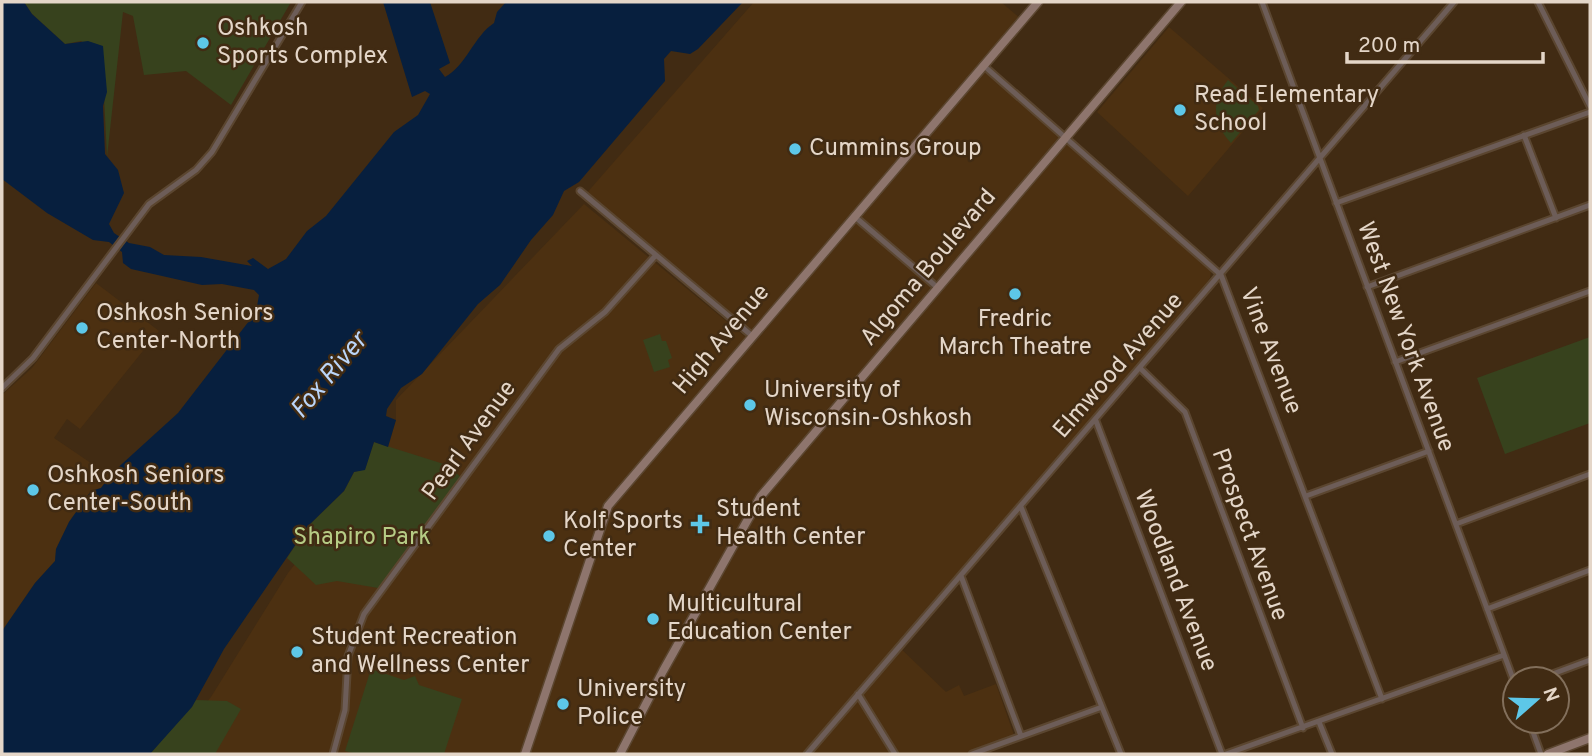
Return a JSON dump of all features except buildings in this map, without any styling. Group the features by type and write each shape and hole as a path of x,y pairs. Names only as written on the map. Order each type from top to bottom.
{"main road":[{"name":"High Avenue","path":"525,754 608,506 751,335 1038,2"},
{"name":"Algoma Boulevard","path":"620,754 761,496 1181,2"},
{"path":"1548,754 1590,738"}],"street":[{"path":"2,388 33,358 157,197 196,170 212,152 302,2"},
{"name":"Elmwood Avenue","path":"808,753 1454,2"},
{"path":"1538,2 1590,106"},
{"name":"West New York Avenue","path":"1265,3 1320,160 1508,665"},
{"name":"Vine Avenue","path":"983,65 1221,275 1382,699"},
{"path":"1336,203 1590,111"},
{"path":"1524,135 1556,218"},
{"path":"580,191 751,335"},
{"path":"1367,287 1590,205"},
{"path":"854,216 938,288"},
{"name":"Pearl Avenue","path":"333,754 345,710 348,656 364,614 559,349 605,312 656,255"},
{"path":"1395,362 1590,291"},
{"name":"Prospect Avenue","path":"1141,369 1185,412 1303,727"},
{"name":"Woodland Avenue","path":"1096,421 1224,754"},
{"path":"1306,496 1429,452"},
{"path":"1456,524 1590,474"},
{"path":"1021,507 1121,754"},
{"path":"1487,608 1590,570"},
{"path":"961,576 1021,736"},
{"path":"1224,754 1504,655"},
{"path":"1571,667 1590,660"},
{"path":"858,695 895,754"},
{"path":"972,754 1102,707"},
{"path":"1319,722 1332,754"},
{"path":"1534,735 1541,754"}],"shaded area":[{"name":"University of Wisconsin-Oshkosh","path":"754,2 1001,2 1022,20 983,65 1211,271 1210,278 1201,291 896,644 946,692 959,685 964,696 996,684 1014,735 964,754 164,754 211,697 288,573 388,447 396,420 396,400 584,204 754,344 942,115 751,335 585,195"},
{"name":"Read Elementary School","path":"1169,27 1263,108 1188,196 1097,112"},
{"path":"96,283 159,331 80,429 67,419 54,438 110,476 101,488 91,491 69,522 56,549 55,561 35,583 2,631 2,395 32,368"}],"green space":[{"name":"Oshkosh Sports Complex","path":"24,2 291,2 231,105 186,71 144,75 133,16 123,12 107,157 102,55 81,41 65,44 32,14"},
{"path":"1228,80 1258,106 1259,110 1231,143 1220,128 1216,112 1222,88"},
{"path":"660,334 662,341 666,341 672,358 668,360 670,367 654,372 643,340"},
{"path":"1590,337 1590,423 1505,454 1477,378"},
{"name":"Shapiro Park","path":"374,442 447,465 463,479 394,572 378,588 337,581 316,585 287,558 308,526 344,491 354,472 365,469"},
{"path":"371,669 404,680 415,676 419,685 462,699 444,754 356,754 345,751"},
{"path":"196,700 227,701 241,709 215,754 150,754"}],"water":[{"name":"Fox River","path":"2,2 24,2 32,14 65,44 88,41 103,46 107,92 103,106 105,154 118,170 124,193 109,224 114,233 129,243 150,247 164,255 201,257 252,266 247,261 253,258 268,269 286,259 307,231 326,216 394,132 418,115 430,94 425,91 412,97 383,2 430,2 450,63 439,69 445,77 459,66 481,35 494,23 497,12 506,2 743,2 698,49 690,54 671,51 664,59 665,81 579,182 564,191 553,215 531,240 500,285 478,304 422,374 401,388 387,409 386,416 396,420 388,447 374,442 365,470 354,472 344,491 308,526 224,649 192,707 150,754 2,754 2,631 35,583 55,561 56,549 69,522 91,491 101,488 112,473 178,413 256,312 259,295 254,290 222,284 202,285 131,269 123,263 122,252 109,242 93,240 47,213 2,179"}],"place":[{"name":"Oshkosh Sports Complex","path":"203,43"},
{"name":"Read Elementary School","path":"1180,110"},
{"name":"Cummins Group","path":"795,149"},
{"name":"Fredric March Theatre","path":"1015,294"},
{"name":"Oshkosh Seniors Center-North","path":"82,328"},
{"name":"University of Wisconsin-Oshkosh","path":"750,405"},
{"name":"Oshkosh Seniors Center-South","path":"33,490"},
{"name":"Student Health Center","path":"700,524"},
{"name":"Kolf Sports Center","path":"549,536"},
{"name":"Multicultural Education Center","path":"653,619"},
{"name":"Student Recreation and Wellness Center","path":"297,652"},
{"name":"University Police","path":"563,704"}]}
